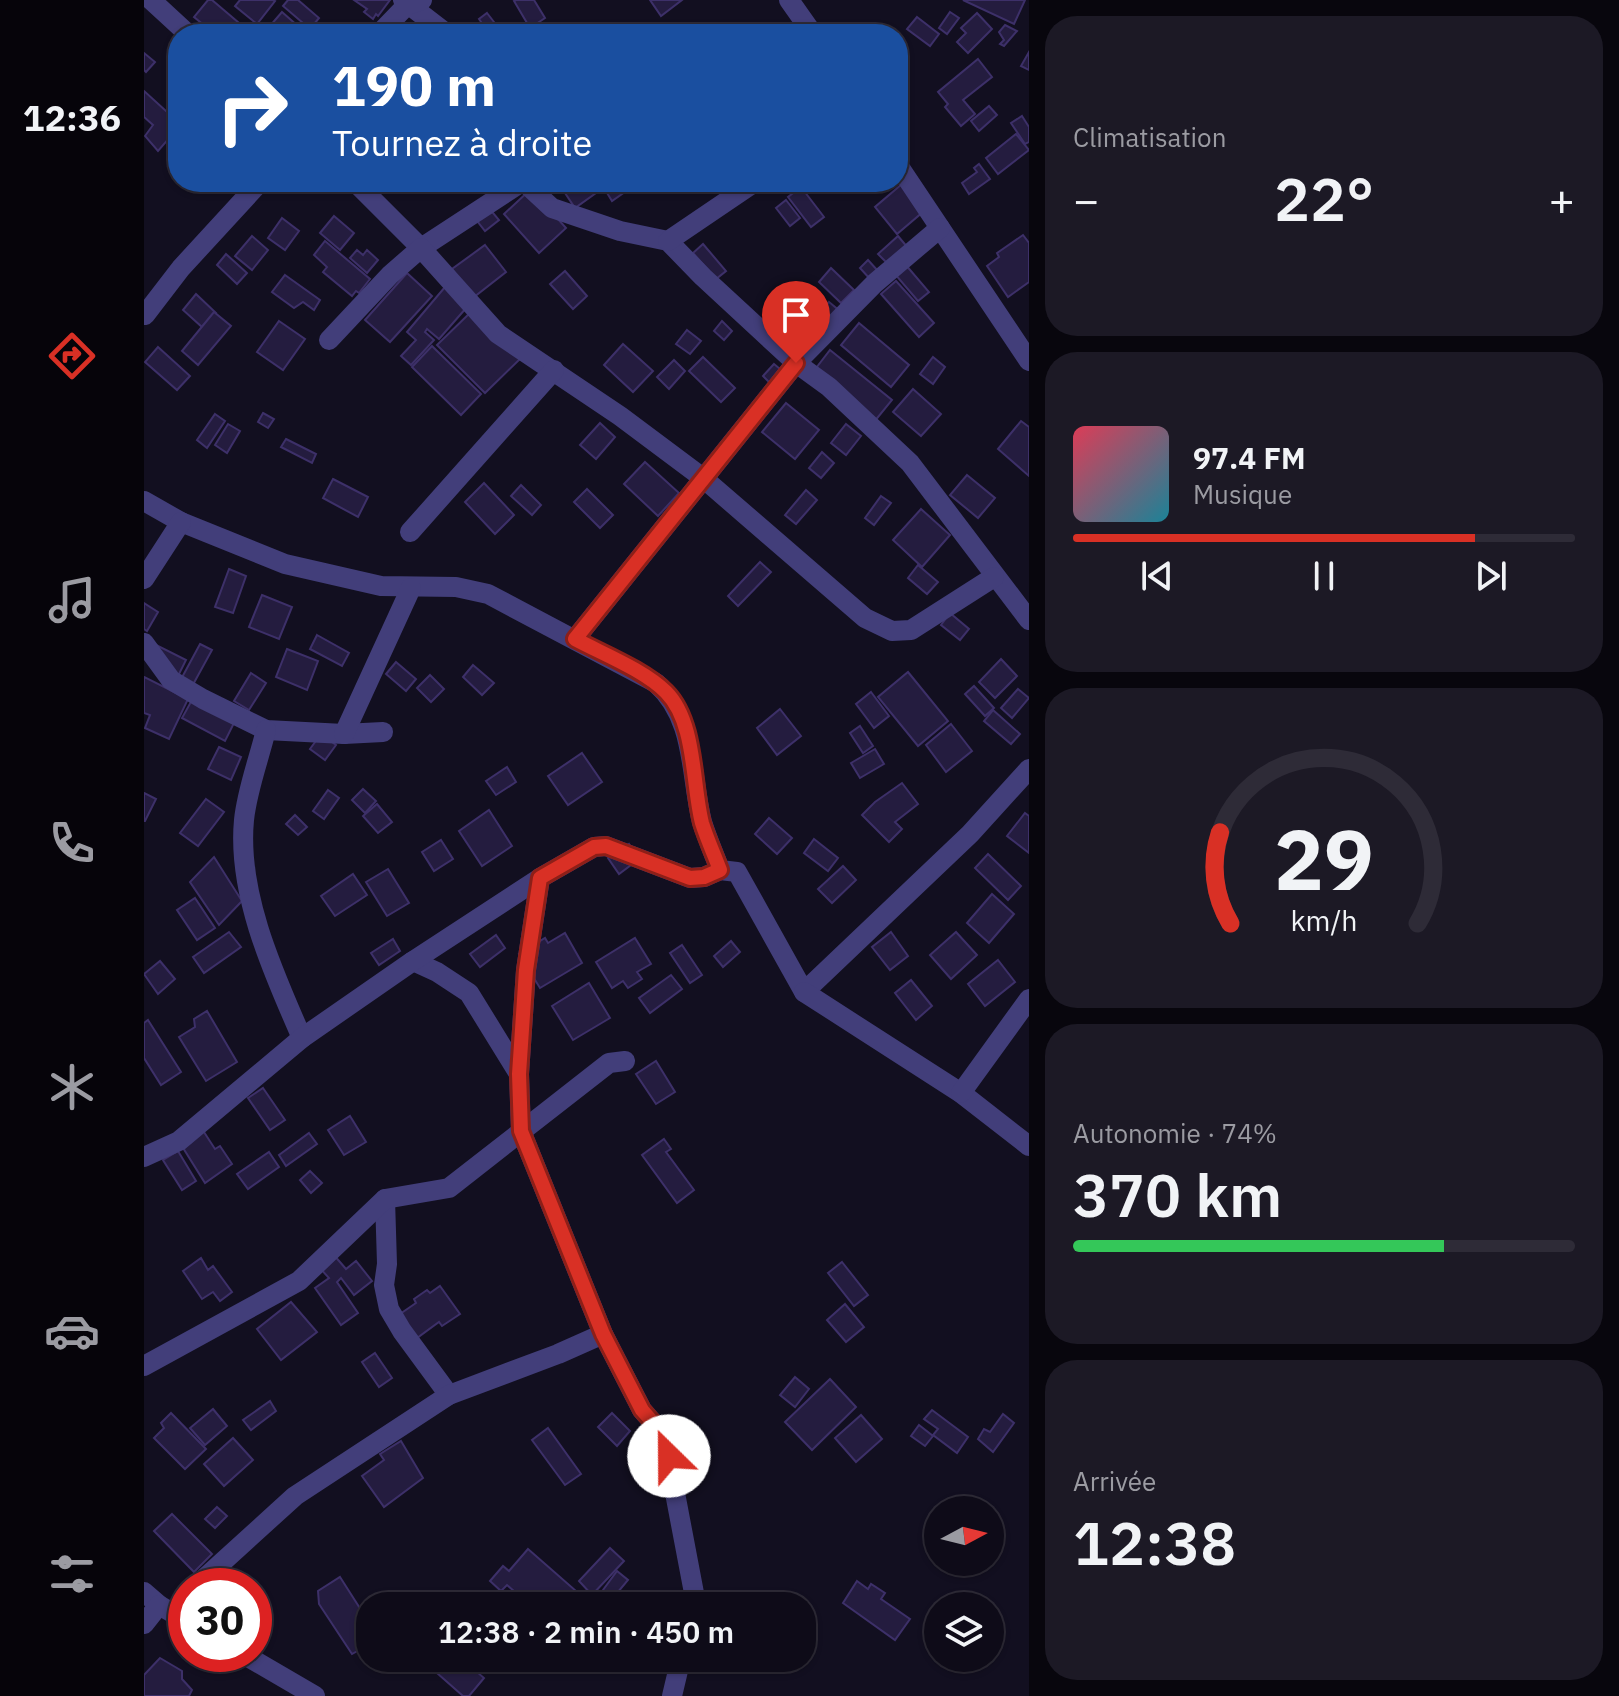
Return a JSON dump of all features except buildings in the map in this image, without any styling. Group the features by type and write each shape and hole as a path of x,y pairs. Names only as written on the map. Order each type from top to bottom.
{"street":[{"path":"151,0 177,24"},
{"path":"789,0 806,24"},
{"path":"389,24 411,2 436,24"},
{"path":"908,180 1029,361"},
{"path":"145,315 181,268 251,192"},
{"path":"365,192 421,248 498,334 554,370 703,478 865,618 892,631 911,630 994,577"},
{"path":"329,340 390,275 421,248 508,192"},
{"path":"534,192 552,208 620,231 668,241 796,363 829,387 910,463 1029,620"},
{"path":"668,241 740,192"},
{"path":"575,639 796,363 875,283 940,228"},
{"path":"410,532 554,370"},
{"path":"144,501 181,522 285,564 381,586 456,587 488,594 656,683 679,710 690,746 703,824 720,870"},
{"path":"144,579 181,522"},
{"path":"344,734 411,588"},
{"path":"144,643 171,680 266,730 344,734 383,732"},
{"path":"266,730 244,816 244,873 270,964 302,1038"},
{"path":"804,992 970,834 1029,769"},
{"path":"144,1157 179,1141 302,1038 413,961 540,878 594,847 606,846 690,878 704,877 720,870 737,872 804,992 961,1093 1029,1146"},
{"path":"540,878 526,970 519,1074 521,1131 603,1334 642,1410 664,1435 694,1592"},
{"path":"413,961 469,993 519,1074"},
{"path":"961,1093 1029,999"},
{"path":"144,1366 299,1281 385,1199 449,1188 609,1063 625,1061"},
{"path":"385,1199 387,1264 384,1285 389,1309 449,1395"},
{"path":"216,1568 295,1496 449,1395 603,1334"},
{"path":"144,1624 164,1608"},
{"path":"272,1671 315,1696"},
{"path":"672,1696 678,1672"}],"route":[{"path":"669,1456 664,1435 642,1410 603,1334 521,1131 519,1074 526,970 540,878 594,847 606,846 690,878 697,879 720,870 703,824 690,746 679,710 656,683 575,639 796,363"}]}
